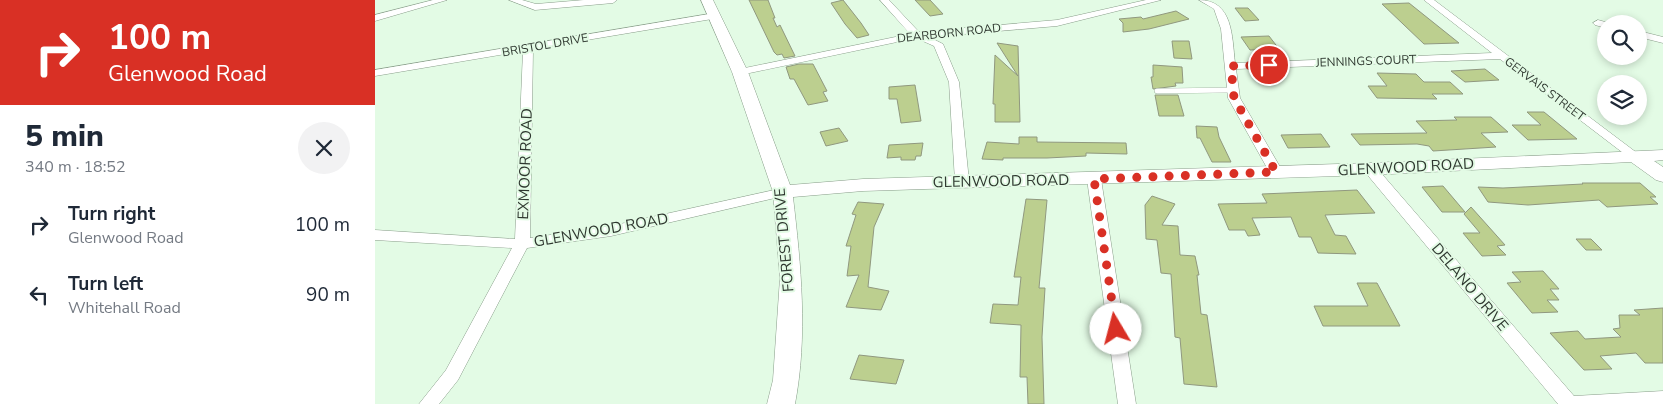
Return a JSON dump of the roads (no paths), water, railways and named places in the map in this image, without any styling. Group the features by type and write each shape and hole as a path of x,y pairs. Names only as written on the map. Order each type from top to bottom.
{"street":[{"path":"375,18 443,0"},
{"path":"513,0 535,8 613,0"},
{"path":"884,0 917,34 938,44 954,82 962,181"},
{"name":"DEARBORN ROAD","path":"741,72 917,34 1057,23 1157,0"},
{"path":"1203,0 1218,8 1226,29 1234,98 1276,172"},
{"name":"GERVAIS STREET","path":"1428,0 1663,176"},
{"name":"BRISTOL DRIVE","path":"375,73 528,48 711,8"},
{"name":"FOREST DRIVE","path":"711,8 741,72 783,192 791,278 786,380 781,404"},
{"path":"1647,36 1663,40"},
{"name":"EXMOOR ROAD","path":"428,404 452,375 522,244 528,48"},
{"name":"JENNINGS COURT","path":"1231,66 1501,56"},
{"name":"GLENWOOD ROAD","path":"375,235 522,244 611,231 783,192 863,185 1370,169 1663,155"},
{"name":"DELANO DRIVE","path":"1370,169 1571,404"},
{"path":"1094,179 1127,404"},
{"path":"1571,404 1663,399"}],"lane":[{"path":"1157,91 1233,90"}]}
